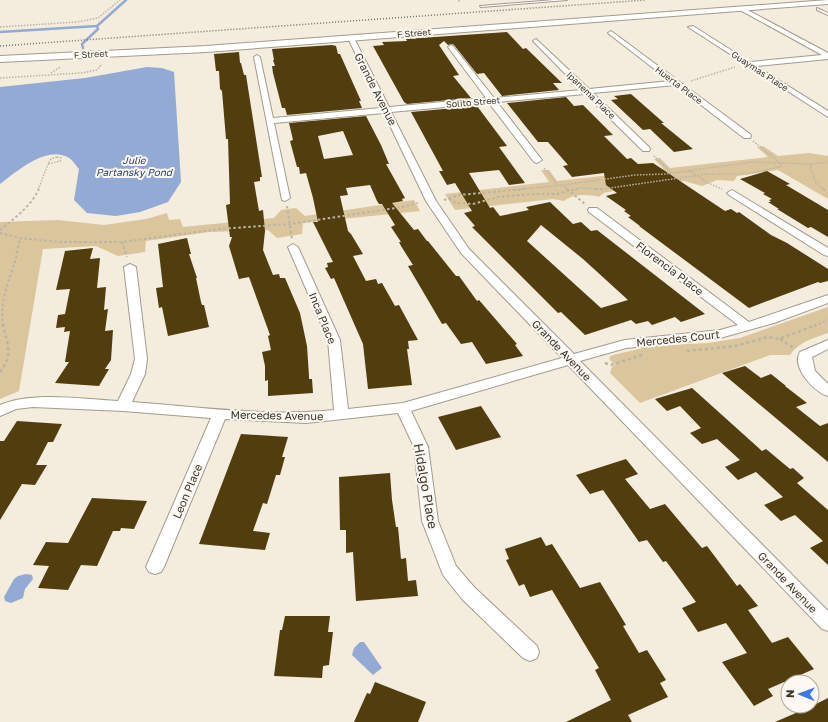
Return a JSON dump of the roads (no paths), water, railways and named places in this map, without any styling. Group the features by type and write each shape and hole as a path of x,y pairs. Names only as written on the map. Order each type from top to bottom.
{"street":[{"name":"F Street","path":"0,59 206,49 547,22 828,2"},
{"path":"742,9 828,56"},
{"name":"Guaymas Place","path":"691,27 828,115"},
{"name":"Huerta Place","path":"611,33 747,136"},
{"name":"Grande Avenue","path":"351,38 431,201 465,251 828,623"},
{"name":"Ipanema Place","path":"536,41 646,149"},
{"path":"451,48 493,100 537,160"},
{"path":"751,65 828,56"},
{"path":"257,57 285,198"},
{"name":"Solito Street","path":"269,121 676,83"},
{"path":"732,193 828,253"},
{"name":"Florencia Place","path":"593,210 748,327"},
{"name":"Inca Place","path":"293,247 334,340 342,415"},
{"path":"123,406 135,381 142,359 130,267"},
{"name":"Mercedes Court","path":"572,359 625,344 707,336 748,327 828,299"},
{"path":"828,344 805,354 804,366 812,377 828,391"},
{"name":"Mercedes Avenue","path":"0,411 13,405 33,402 123,406 220,414 306,418 342,415 403,408 572,359"},
{"name":"Hidalgo Place","path":"403,408 421,447 430,521 449,570 468,593 530,652"},
{"name":"Leon Place","path":"155,567 220,414"}],"lane":[{"path":"481,6 566,0"},
{"path":"818,9 828,14"}],"water":[{"name":"Julie Partansky Pond","path":"147,67 162,68 174,72 181,182 168,202 140,212 116,216 87,213 74,200 79,169 70,159 60,155 51,154 32,161 0,184 0,87 85,78"},
{"path":"26,574 32,575 33,579 25,589 23,598 11,603 5,601 4,597 14,579 18,576"},
{"path":"360,642 364,642 382,668 373,675 352,655 354,648"}],"waterway":[{"path":"97,26 126,0"},
{"path":"0,32 97,26"},
{"path":"83,48 82,44 98,29 97,26"}],"railway":[{"path":"0,46 646,0"}]}
